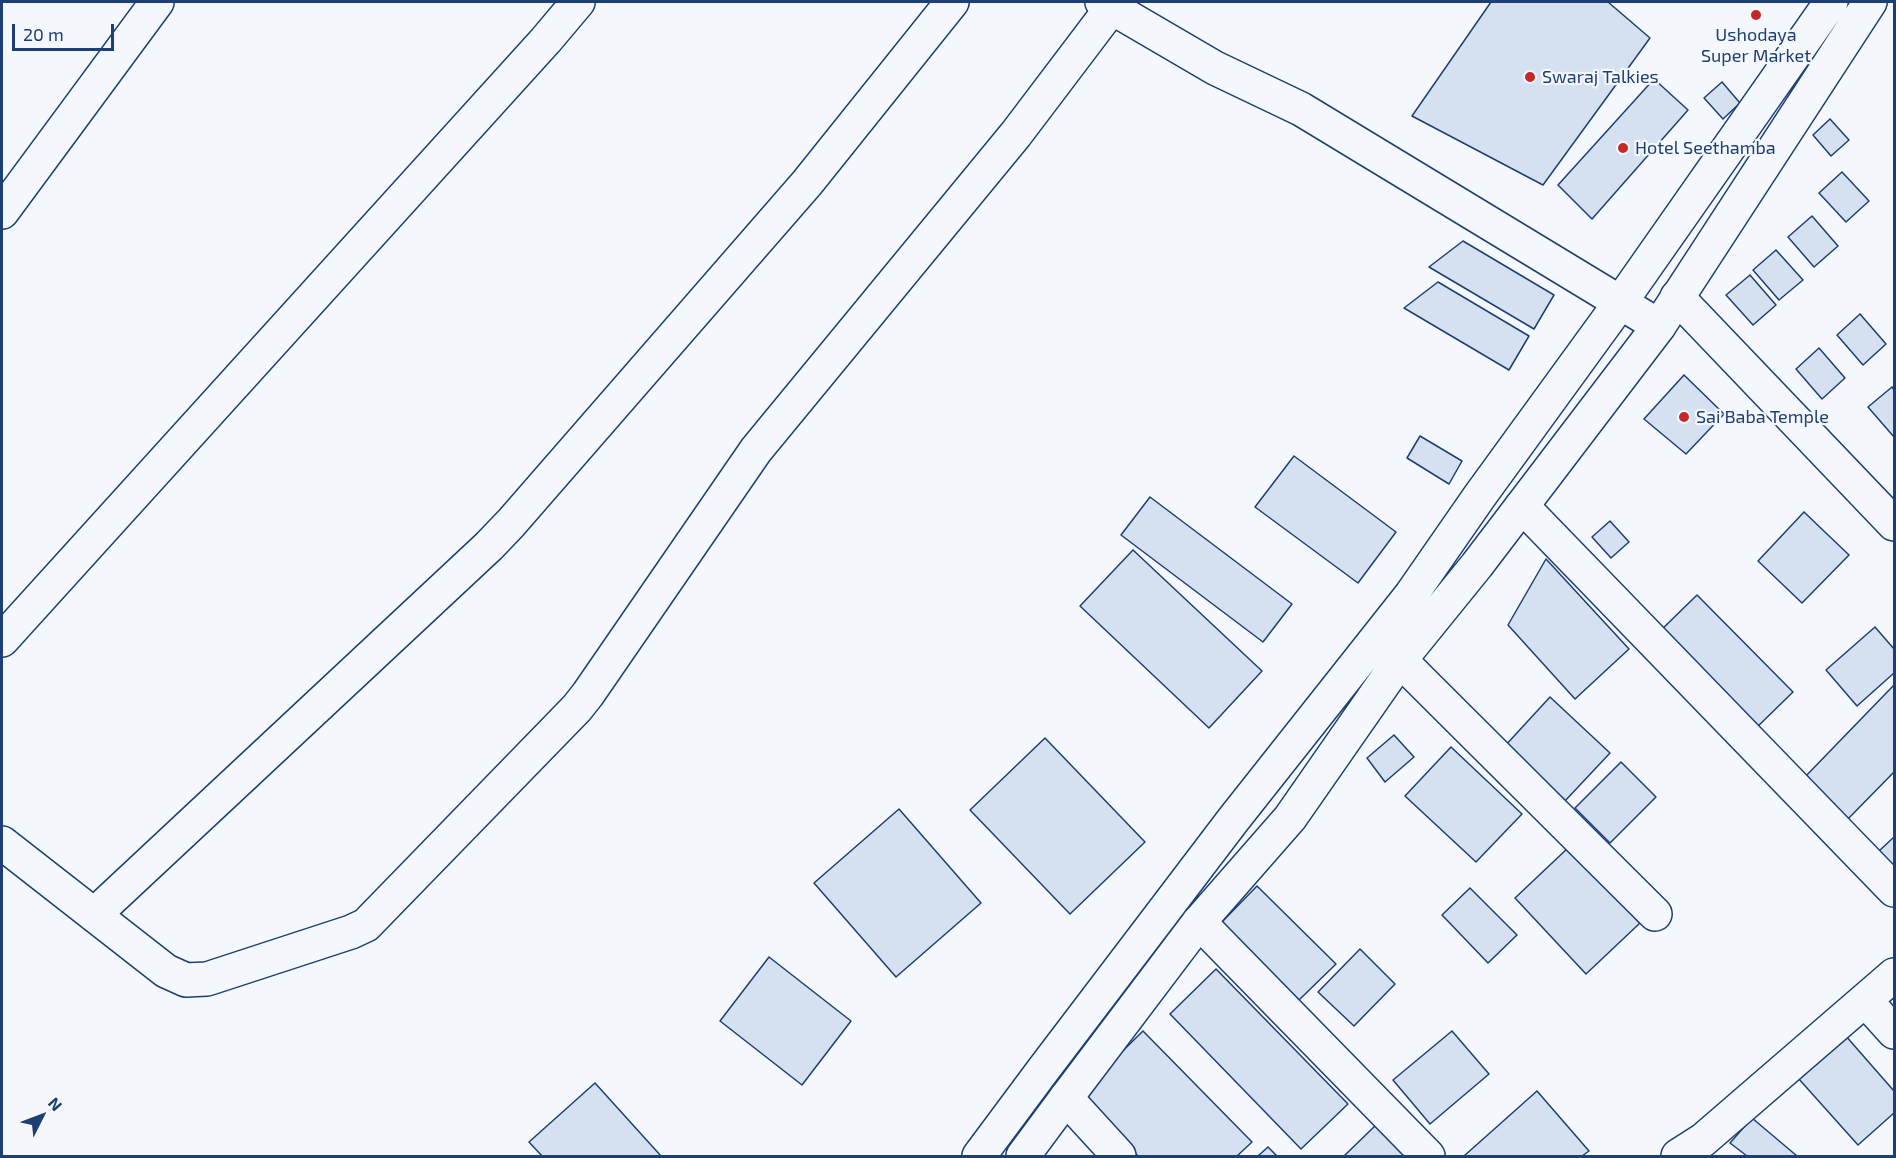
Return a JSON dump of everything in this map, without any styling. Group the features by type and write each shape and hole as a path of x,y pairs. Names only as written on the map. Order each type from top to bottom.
{"street":[{"path":"2,212 157,2"},
{"path":"2,640 578,2"},
{"path":"94,915 511,523 807,183 952,2"},
{"path":"979,1156 1233,820 1411,595 1831,2"},
{"path":"1023,1156 1199,922 1290,818 1400,660 1522,506 1659,326 1870,2"},
{"path":"2,843 166,971 186,980 207,979 351,932 366,925 577,708 756,450 1016,134 1109,3 1215,68 1301,109 1659,326"},
{"path":"1677,297 1894,524"},
{"path":"1522,506 1894,890"},
{"path":"1400,660 1655,914"},
{"path":"1199,922 1428,1156"},
{"path":"1700,1151 1894,975"},
{"path":"1865,1000 1894,1032"},
{"path":"1066,1098 1119,1156"}],"building":[{"name":"Swaraj Talkies","path":"1491,2 1608,2 1650,38 1543,185 1412,116"},
{"name":"Hotel Seethamba","path":"1654,79 1688,110 1592,219 1558,185"},
{"path":"1722,82 1740,103 1723,119 1704,98"},
{"path":"1830,119 1849,140 1831,156 1813,135"},
{"path":"1842,172 1869,201 1846,222 1819,193"},
{"path":"1812,216 1838,246 1814,267 1788,237"},
{"path":"1463,241 1554,295 1534,329 1429,267"},
{"path":"1776,250 1803,280 1779,300 1753,270"},
{"path":"1750,275 1776,305 1753,325 1726,295"},
{"path":"1438,282 1529,336 1509,370 1404,308"},
{"path":"1860,314 1886,344 1863,365 1837,335"},
{"path":"1819,348 1845,378 1822,399 1796,369"},
{"name":"Sai Baba Temple","path":"1684,375 1724,414 1686,454 1644,419"},
{"path":"1892,387 1894,390 1894,437 1868,407"},
{"path":"1420,436 1462,461 1449,484 1407,458"},
{"path":"1294,456 1396,532 1358,583 1255,507"},
{"path":"1150,497 1292,604 1263,642 1121,535"},
{"path":"1804,512 1849,555 1802,603 1758,561"},
{"path":"1610,521 1629,542 1611,558 1592,537"},
{"path":"1133,550 1262,671 1209,728 1080,606"},
{"path":"1546,559 1629,649 1575,699 1508,625"},
{"path":"1697,595 1793,692 1752,732 1656,635"},
{"path":"1875,627 1894,649 1894,673 1857,706 1826,670"},
{"path":"1894,685 1894,772 1845,822 1802,780"},
{"path":"1550,697 1610,753 1564,802 1504,747"},
{"path":"1394,735 1414,757 1385,782 1367,758"},
{"path":"1045,738 1145,842 1070,914 970,810"},
{"path":"1451,747 1522,814 1476,862 1405,796"},
{"path":"1621,762 1656,797 1610,843 1575,808"},
{"path":"899,809 981,903 896,977 814,883"},
{"path":"1894,837 1894,869 1879,851"},
{"path":"1569,847 1640,923 1586,974 1515,898"},
{"path":"1257,886 1336,964 1299,1000 1221,923"},
{"path":"1470,888 1517,935 1488,963 1442,915"},
{"path":"1360,949 1395,984 1354,1026 1318,992"},
{"path":"769,957 851,1021 802,1085 720,1021"},
{"path":"1216,969 1348,1104 1301,1149 1170,1014"},
{"path":"1143,1031 1252,1142 1237,1156 1138,1156 1078,1095"},
{"path":"1452,1031 1489,1074 1430,1124 1393,1080"},
{"path":"1845,1035 1894,1091 1894,1113 1858,1145 1798,1078"},
{"path":"595,1083 661,1156 542,1156 529,1142"},
{"path":"1537,1091 1589,1151 1582,1156 1464,1156"},
{"path":"1752,1118 1797,1156 1747,1156 1730,1143"},
{"path":"1377,1124 1410,1156 1344,1156"},
{"path":"1268,1147 1277,1156 1258,1156"}],"place":[{"name":"Ushodaya Super Market","path":"1756,15"},
{"name":"Swaraj Talkies","path":"1530,77"},
{"name":"Hotel Seethamba","path":"1623,148"},
{"name":"Sai Baba Temple","path":"1684,417"}]}
